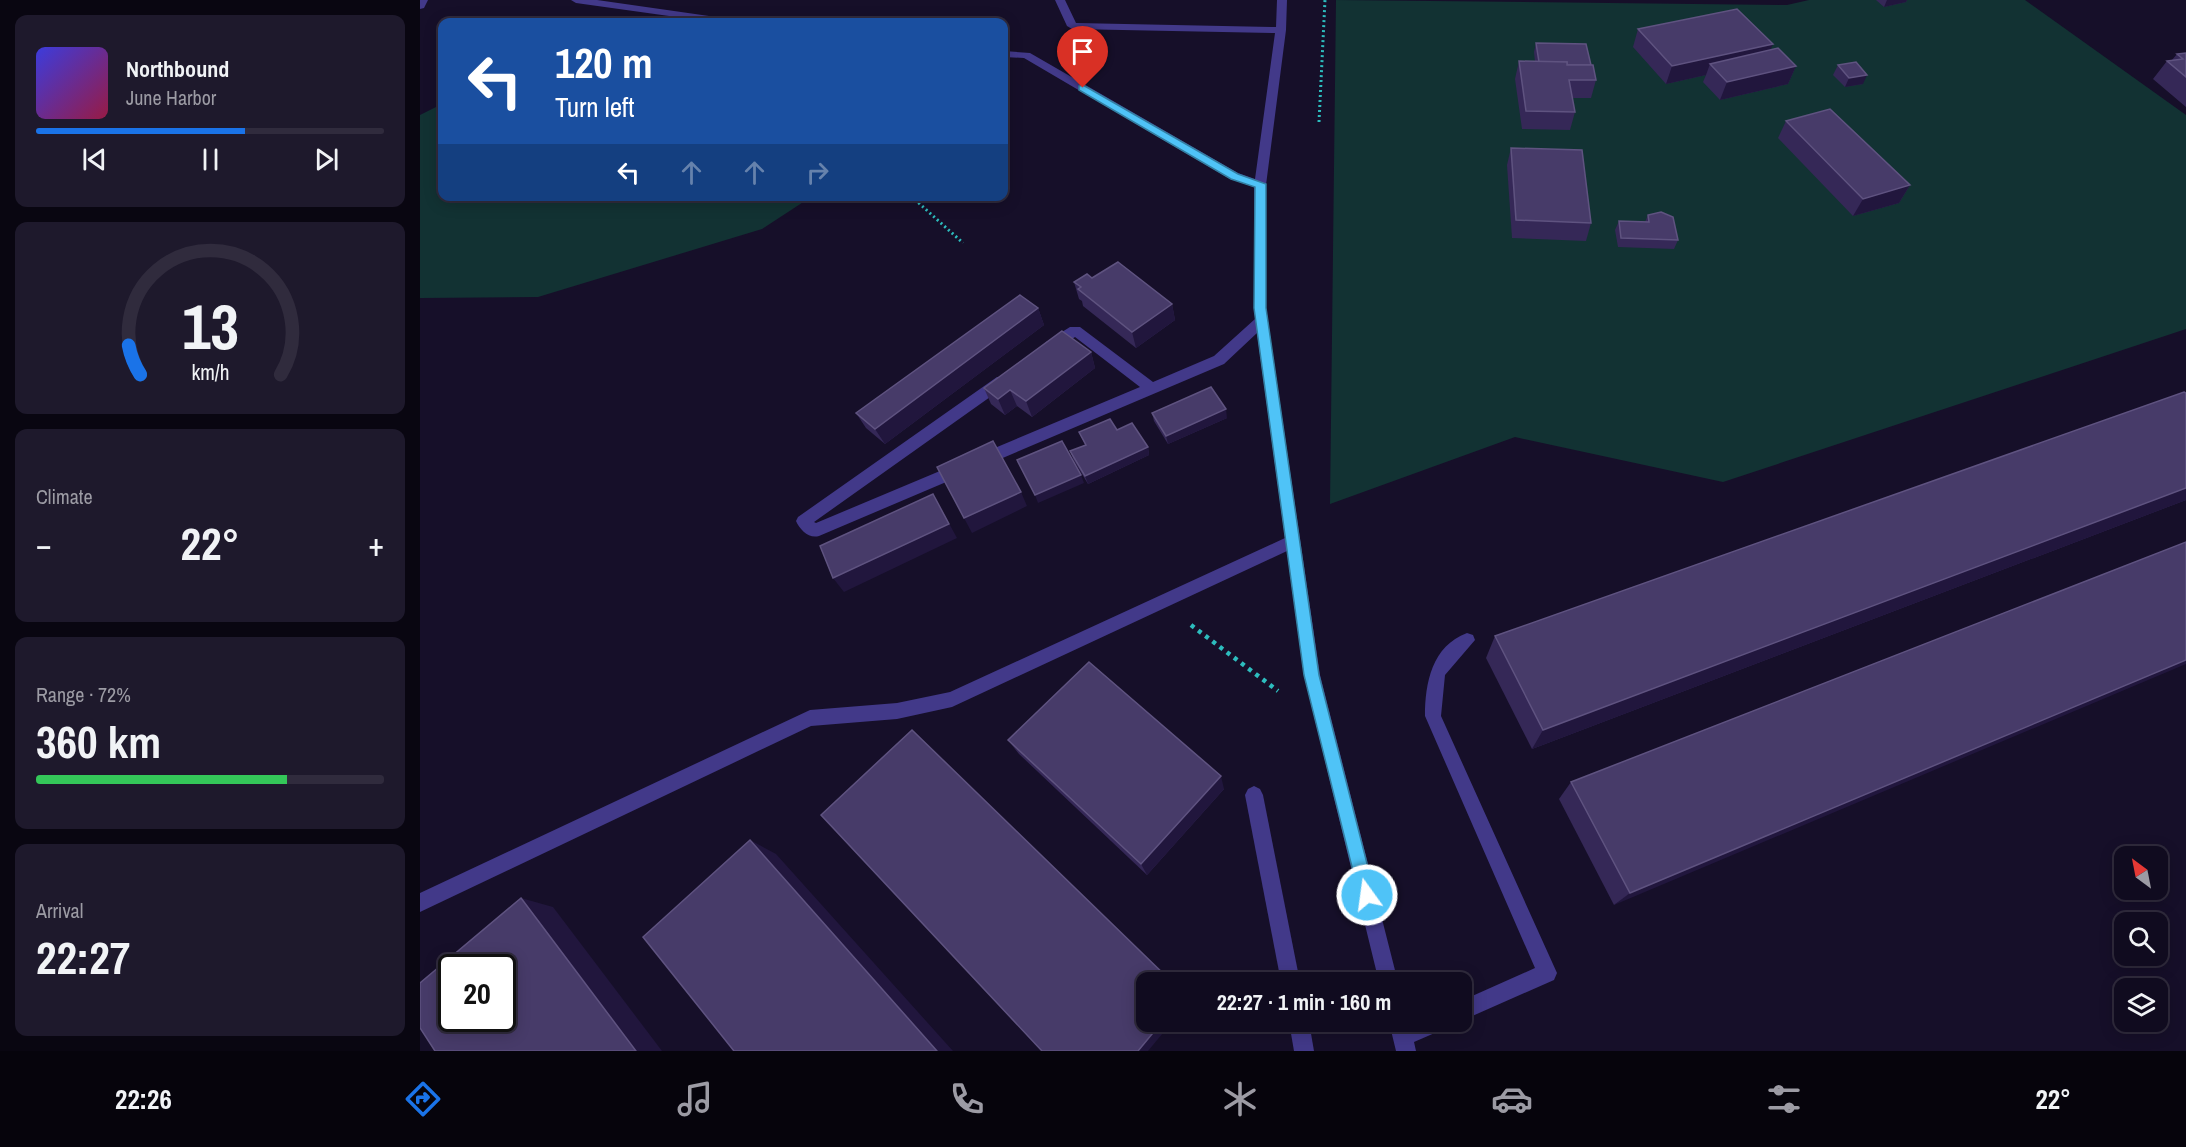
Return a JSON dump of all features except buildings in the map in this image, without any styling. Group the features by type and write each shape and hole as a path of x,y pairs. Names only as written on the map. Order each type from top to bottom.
{"lane":[{"path":"420,6 423,0"},
{"path":"576,0 702,18"},
{"path":"1060,0 1072,26 1281,30"},
{"path":"1282,0 1281,30 1260,184 1262,320 1312,675 1386,972"},
{"path":"1008,54 1026,55 1234,176 1260,184"},
{"path":"1017,371 803,521 814,531 1219,360 1262,320"},
{"path":"1036,357 1075,330 1151,388"},
{"path":"420,903 810,718 897,711 952,699 1292,542"},
{"path":"1467,640 1448,655 1433,679 1433,716 1547,974 1472,1006"},
{"path":"1254,795 1289,972"},
{"path":"1301,1032 1304,1051"}],"path":[{"path":"1319,122 1325,0"},
{"path":"917,201 963,243"},
{"path":"1185,621 1278,691"}],"green space":[{"path":"1336,0 1787,5 1809,0 2025,0 2186,115 2186,329 1723,482 1515,437 1330,504"},
{"path":"438,106 438,201 805,201 762,229 538,297 420,298 420,115"}],"route":[{"path":"1083,88 1234,176 1260,184 1260,308 1312,675 1367,895"}]}
